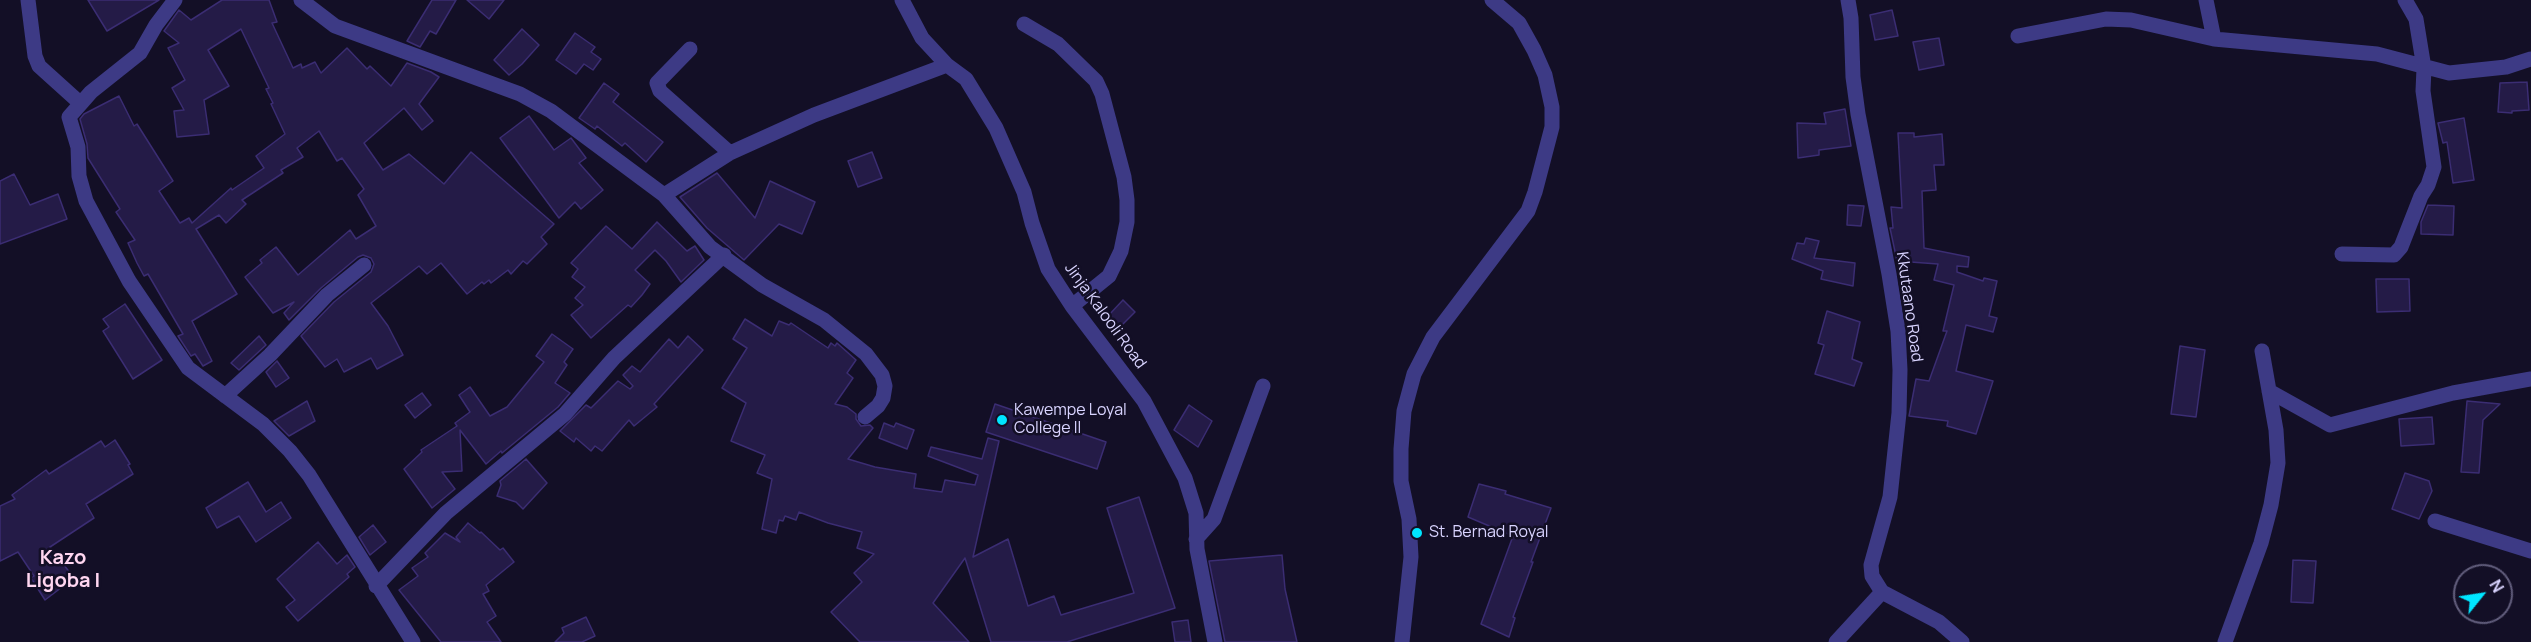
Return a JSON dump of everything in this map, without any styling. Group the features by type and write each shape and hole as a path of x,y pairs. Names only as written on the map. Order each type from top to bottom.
{"street":[{"path":"27,0 35,56 39,66 46,75 80,103"},
{"path":"175,0 156,25 140,53 80,103 69,117 78,147 79,177 86,201 129,281 188,368 263,424 290,451 309,475 376,586 413,642"},
{"path":"301,0 335,26 520,94 547,108 664,195 710,247 724,255 746,274 824,320 866,354 882,375 885,386 884,398 865,417"},
{"name":"Jinja Kalooli Road","path":"902,0 922,38 947,65 966,79 996,128 1024,192 1048,269 1072,306 1144,401 1185,478 1196,513 1196,539 1215,642"},
{"path":"1402,642 1411,557 1409,519 1401,481 1401,449 1404,411 1413,374 1434,337 1527,211 1535,192 1552,127 1552,107 1545,75 1534,50 1519,23 1492,0"},
{"name":"Kkutaano Road","path":"1848,0 1858,114 1898,331 1900,370 1896,448 1890,497 1871,565 1872,576 1882,592"},
{"path":"2205,0 2214,39"},
{"path":"2342,254 2394,255 2401,247 2434,167 2423,91 2424,68 2416,20 2405,0"},
{"path":"2018,36 2106,19 2131,20 2214,39 2377,54 2449,73 2506,67 2531,59"},
{"path":"1024,24 1058,44 1096,81 1102,94 1124,177 1127,222 1121,251 1109,276 1072,306"},
{"path":"690,49 657,83 660,91 730,153"},
{"path":"664,195 730,153 814,115 947,65"},
{"path":"376,586 446,513 565,414 614,358 724,255"},
{"path":"225,396 270,355 327,295 364,265"},
{"path":"2224,642 2250,576 2271,505 2278,463 2278,445 2262,351"},
{"path":"2269,391 2330,425 2453,393 2531,379"},
{"path":"1196,539 1215,519 1263,386"},
{"path":"2435,521 2531,551"},
{"path":"1836,642 1882,592 1939,622 1962,642"}],"building":[{"path":"88,0 159,0 107,31"},
{"path":"222,0 269,0 277,22 272,23 293,68 301,64 302,68 315,62 321,73 347,48 367,69 370,66 391,86 407,63 439,77 419,104 433,121 422,130 404,108 364,143 383,170 409,154 444,184 471,152 554,224 541,237 547,244 527,264 523,261 511,274 508,270 491,283 489,280 484,284 482,282 467,294 441,263 427,274 419,266 371,303 388,326 403,355 377,369 371,358 344,372 337,359 325,367 301,336 334,302 371,272 374,264 371,258 363,255 358,257 321,288 289,320 284,313 294,302 273,313 245,277 276,247 298,275 350,230 356,239 376,226 358,195 364,189 342,158 337,161 319,131 297,148 303,157 281,170 283,173 242,200 246,204 226,223 219,215 196,229 237,294 192,321 212,361 203,366 195,354 191,356 178,336 183,334 148,274 144,276 137,263 128,243 135,240 116,212 120,209 88,158 87,144 80,119 84,114 119,96 134,126 137,124 173,181 159,191 180,223 189,218 192,223 231,188 232,190 264,168 256,156 285,134 271,104 273,103 266,89 269,88 241,29 208,50 229,86 204,100 209,134 177,137 174,111 184,110 172,88 185,80 168,48 179,43 164,31 179,10 191,20"},
{"path":"432,0 456,0 436,34 430,31 420,47 407,41"},
{"path":"467,0 504,0 489,19"},
{"path":"1892,10 1898,36 1875,40 1870,15"},
{"path":"522,29 539,45 509,75 494,60"},
{"path":"575,33 595,47 591,52 601,59 593,70 584,64 576,74 556,60"},
{"path":"1939,38 1944,65 1919,70 1913,42"},
{"path":"2527,82 2529,110 2512,111 2512,113 2498,112 2500,83"},
{"path":"604,83 619,94 613,102 663,142 646,162 625,143 622,146 597,126 595,129 579,118"},
{"path":"1845,109 1851,146 1819,150 1819,155 1798,158 1797,123 1826,124 1824,113"},
{"path":"529,116 554,150 571,138 586,158 579,163 603,190 581,209 575,202 559,218 500,138"},
{"path":"2464,118 2474,180 2453,183 2447,142 2443,143 2438,123"},
{"path":"1898,133 1914,133 1914,137 1942,134 1944,165 1934,165 1936,190 1922,191 1924,248 1969,257 1968,267 1957,266 1957,272 1983,281 1984,278 1997,281 1989,316 1997,318 1993,332 1966,325 1956,371 1993,381 1976,434 1947,426 1948,421 1909,416 1916,379 1929,381 1947,331 1943,331 1954,285 1934,280 1938,264 1897,261 1890,228 1893,228 1891,207 1902,208"},
{"path":"872,152 882,178 858,187 848,161"},
{"path":"717,173 755,218 770,181 815,202 802,234 779,224 744,260 707,228 680,197"},
{"path":"14,174 30,205 58,194 67,219 0,244 0,181"},
{"path":"1848,205 1864,206 1861,226 1847,225"},
{"path":"2428,205 2454,206 2453,235 2421,234 2421,222"},
{"path":"657,222 687,251 695,246 704,260 681,282 655,250 635,270 650,284 642,295 631,307 628,305 591,338 571,315 583,305 575,298 585,287 572,277 578,269 571,263 606,226 632,249"},
{"path":"1806,238 1819,241 1814,258 1855,263 1853,286 1821,279 1823,271 1792,259 1797,243 1804,244"},
{"path":"2376,279 2409,279 2410,311 2377,312"},
{"path":"1123,300 1135,312 1117,330 1107,317"},
{"path":"125,304 162,360 133,379 103,331 109,327 103,319"},
{"path":"1827,311 1860,322 1852,359 1862,363 1854,386 1815,374 1824,345 1818,343"},
{"path":"745,319 772,336 779,321 789,325 791,323 828,348 831,343 835,346 837,343 856,360 847,373 853,378 835,404 847,407 856,414 856,419 861,426 870,425 873,428 848,459 875,467 916,474 914,488 942,492 945,480 975,485 978,475 928,456 931,447 982,459 988,438 999,441 973,557 1008,539 1028,606 1054,596 1061,615 1134,593 1107,508 1139,497 1175,608 1067,642 991,642 965,558 933,603 969,642 860,642 831,612 862,582 854,573 874,554 857,548 862,532 799,512 796,520 785,516 783,521 779,520 776,533 762,529 772,479 757,473 765,455 731,441 746,403 722,388 747,348 733,339"},
{"path":"552,334 573,349 564,362 567,365 555,383 570,393 558,407 486,464 460,430 462,471 442,472 455,489 432,508 404,469 422,452 421,450 457,426 455,423 470,412 459,395 470,387 490,416 507,407 544,362 536,356"},
{"path":"259,336 266,345 239,370 231,363"},
{"path":"688,336 703,350 654,404 657,407 634,426 629,420 602,451 595,446 591,451 576,438 574,442 560,431 586,405 591,408 618,381 630,389 633,386 623,375 632,366 640,372 669,339 678,348"},
{"path":"2180,346 2205,350 2196,417 2171,414"},
{"path":"277,361 289,378 276,387 266,372"},
{"path":"422,393 431,405 415,418 405,405"},
{"path":"307,401 315,421 289,436 274,421"},
{"path":"2467,401 2500,404 2483,420 2479,473 2461,472"},
{"path":"995,404 1106,442 1097,469 986,432"},
{"path":"1189,405 1212,421 1198,447 1174,430"},
{"path":"2432,417 2434,444 2401,446 2399,419"},
{"path":"884,423 894,427 896,423 914,430 907,449 879,438"},
{"path":"115,440 130,464 128,465 133,474 86,504 94,518 50,547 74,578 45,600 31,578 34,576 18,552 0,561 0,506 15,499 12,495 46,470 49,474 101,441 105,447"},
{"path":"526,459 547,483 523,509 516,502 497,496 500,481"},
{"path":"2405,473 2429,481 2432,491 2419,519 2392,509"},
{"path":"248,482 266,512 281,502 291,518 256,542 239,516 217,528 206,508"},
{"path":"1479,484 1506,491 1505,494 1551,508 1513,617 1515,618 1509,637 1481,624 1513,536 1468,517"},
{"path":"468,523 500,550 503,548 514,562 486,585 489,591 483,594 496,616 487,622 501,642 441,642 399,590 418,576 412,568 428,557 425,553 445,533 460,542 456,537"},
{"path":"373,525 386,542 370,555 359,537"},
{"path":"318,542 337,564 347,555 355,567 347,574 349,577 298,621 286,607 295,600 277,579"},
{"path":"1282,555 1285,589 1297,642 1225,642 1209,561"},
{"path":"2293,560 2316,561 2313,603 2291,602"},
{"path":"586,617 595,636 582,642 555,642 564,633 562,628"},
{"path":"1188,620 1191,642 1175,642 1172,622"}],"place":[{"name":"Kawempe Loyal College II","path":"1002,420"},
{"name":"St. Bernad Royal","path":"1417,533"}],"district":[{"name":"Kazo Ligoba I","path":"63,570"}]}
